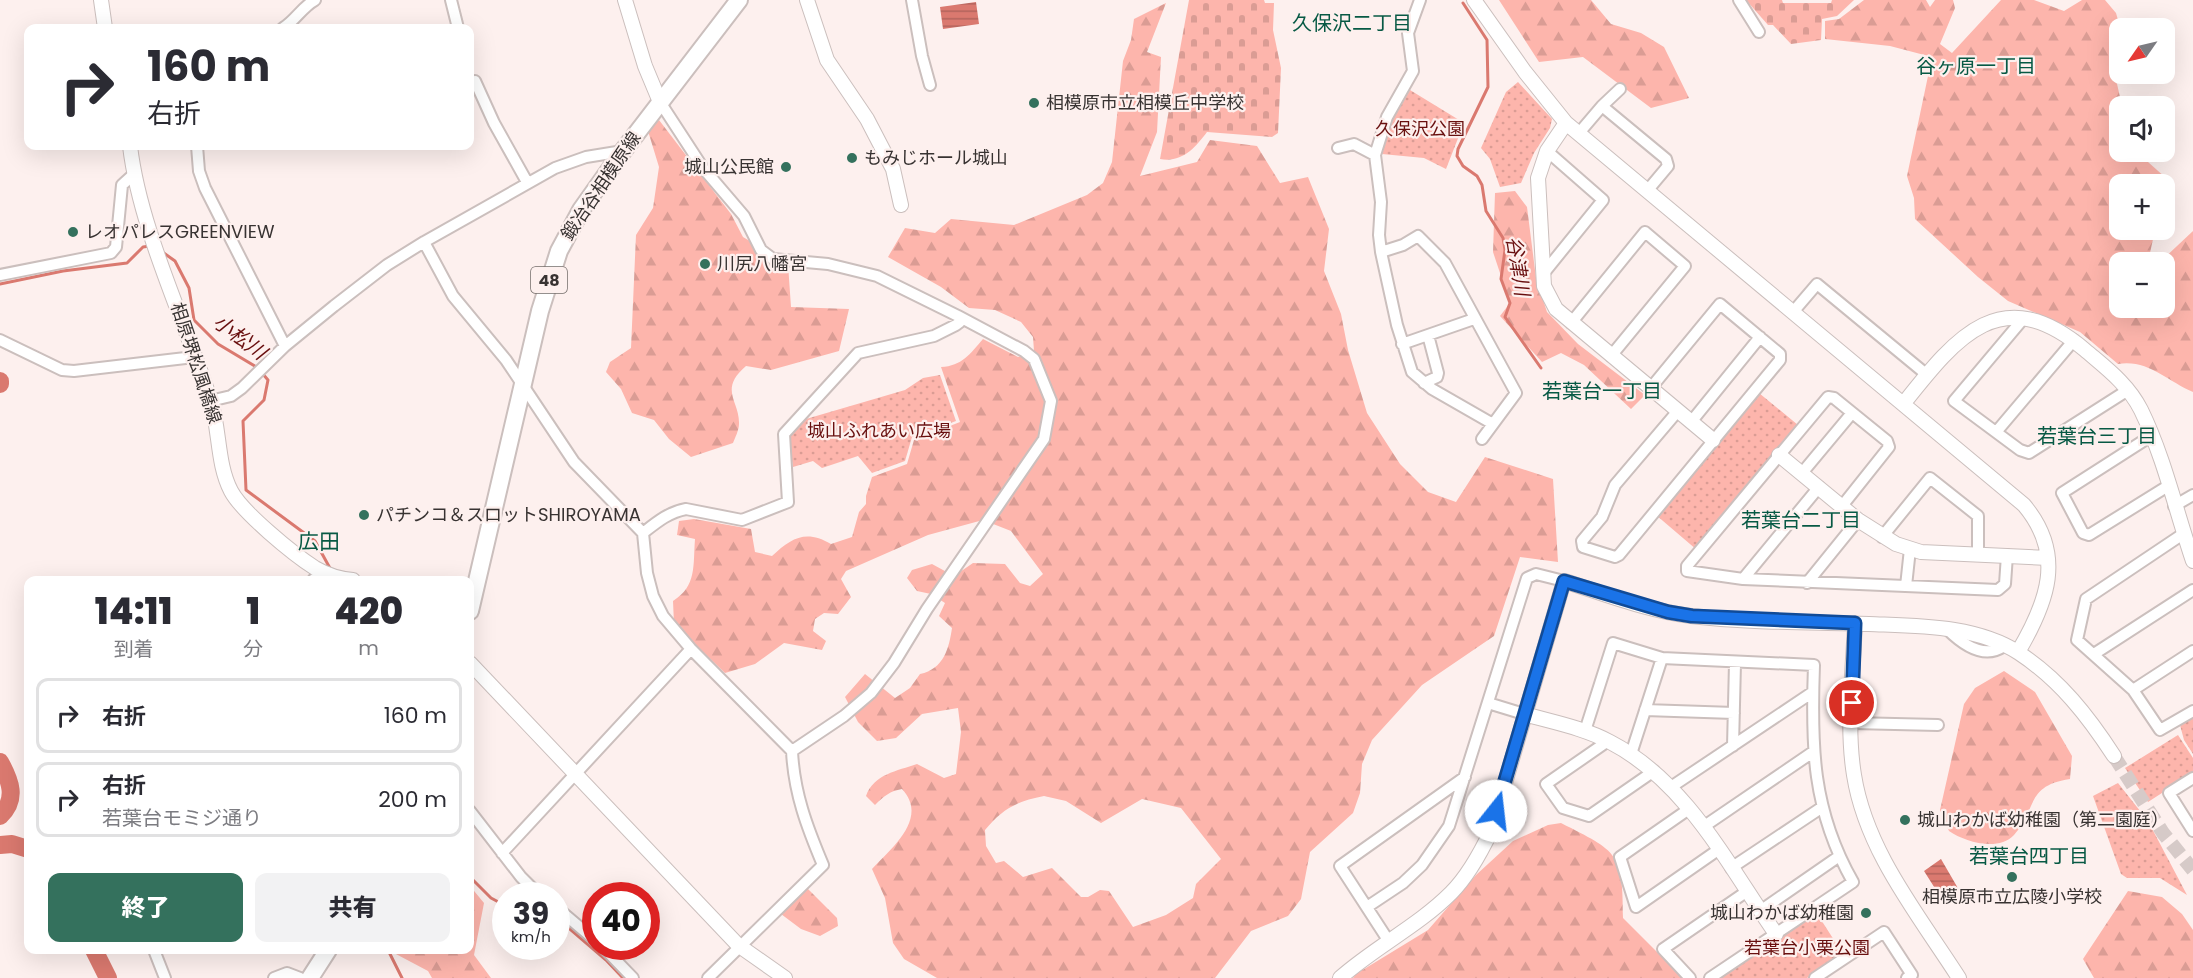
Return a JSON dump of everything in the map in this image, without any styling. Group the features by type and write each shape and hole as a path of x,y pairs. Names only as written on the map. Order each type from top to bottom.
{"main road":[{"name":"鍛冶谷相模原線","path":"474,594 540,311 559,251 581,210 623,151 739,0"},
{"path":"310,978 325,954"}],"street":[{"path":"101,0 104,24"},
{"path":"289,24 296,19 304,3 315,0"},
{"path":"451,0 457,24"},
{"path":"625,0 645,66 660,102 703,168 744,216 761,250 773,259 828,264 877,276 958,316 1034,359 1051,401 1044,439 927,609 894,663 871,693 844,716 792,751"},
{"path":"807,0 813,11 827,60 867,119 885,151 893,169 901,206"},
{"path":"912,0 922,56 930,85"},
{"path":"1420,0 1408,33 1414,67 1387,117 1375,155 1381,202 1379,235 1381,252 1402,344 1412,372 1424,383 1493,424"},
{"path":"1474,0 1525,72 1566,123 2024,505 2038,525 2048,558 2044,603 2018,652"},
{"path":"1739,0 1759,32"},
{"path":"474,80 494,123 527,182"},
{"path":"1579,133 1620,89"},
{"path":"1602,106 1666,159 1668,166 1647,191"},
{"path":"1566,123 1547,151 1540,169 1537,189 1543,274 1549,299 1571,323 1713,440"},
{"path":"1338,148 1354,144 1375,155"},
{"path":"0,275 111,253 116,247 122,185 134,175 131,150"},
{"path":"197,150 199,171 204,188 285,346"},
{"path":"210,401 231,396 285,346 368,279 424,242 527,182 578,159 623,151"},
{"path":"1543,274 1603,200 1547,151"},
{"name":"相原堺松風橋線","path":"134,175 210,401 225,476 231,491 244,507 315,575"},
{"path":"1571,323 1645,232 1685,266 1611,356"},
{"path":"1381,252 1410,242 1418,236 1445,263 1516,393 1482,439"},
{"path":"424,242 453,296 498,349 574,462 643,533 647,573 653,596 663,616 691,649 792,751 793,778 800,809 823,865 738,945 708,978"},
{"path":"1793,312 1817,284 1926,374"},
{"path":"1650,389 1720,304 1780,354 1780,360 1619,555 1615,557 1583,547 1582,541 1602,517 1615,485 1677,412"},
{"path":"643,533 664,517 680,510 686,509 742,520 788,502 784,434 858,353 933,336 960,322 958,316"},
{"path":"1402,344 1474,318"},
{"path":"1904,403 1952,345 1976,327 2005,319 2023,318 2054,328 2074,340 2115,375 2140,408 2193,558"},
{"path":"2023,318 1954,401 2020,450 2030,453 2128,390"},
{"path":"1424,383 1437,377 1438,373 1428,335"},
{"path":"1691,422 1760,337"},
{"path":"0,340 62,370 74,371 194,357"},
{"path":"1997,431 2074,340"},
{"path":"1842,506 1889,447 1887,441 1833,398 1826,397 1686,568 1689,573 1743,579 1998,590 2005,584 2007,555"},
{"path":"1802,473 1851,413"},
{"path":"2151,436 2062,493 2083,533 2089,535 2168,486"},
{"path":"1779,454 1858,520 1882,537 1910,549 2048,558"},
{"path":"1882,537 1930,478 1978,516 1978,554"},
{"path":"1743,579 1819,487"},
{"path":"2174,506 2193,495"},
{"path":"1807,583 1858,520"},
{"path":"2183,534 2086,598 2078,640 2133,690 2160,730 2193,711"},
{"path":"1906,586 1910,549"},
{"path":"1367,907 1403,883 1422,865 1449,826 1527,578 1536,574 1658,609 1692,616 1947,629 2004,646 2018,652 2073,699 2091,720 2114,756"},
{"path":"1340,978 1434,909 1453,891 1484,846 1491,831 1564,581"},
{"path":"2094,654 2193,590"},
{"path":"1855,623 1852,723 1854,774 1868,829 1880,855 1959,978"},
{"path":"1585,731 1613,643 1662,658 1814,665 1813,752 1821,808 1838,856 1853,882 1710,978"},
{"path":"502,853 691,649"},
{"path":"2133,690 2193,651"},
{"path":"1631,754 1662,658"},
{"path":"1732,746 1736,663"},
{"path":"474,667 738,945 785,978"},
{"path":"1671,787 1813,693"},
{"path":"1488,703 1585,731 1631,754 1654,771 1671,787 1703,827 1776,934"},
{"path":"1645,710 1734,713"},
{"path":"1852,723 1938,725"},
{"path":"1608,741 1546,784 1563,808 1589,816 1654,771"},
{"path":"1703,827 1813,752"},
{"path":"1389,940 1340,866 1465,777"},
{"path":"2193,778 2169,793 2193,831"},
{"path":"1731,868 1821,808"},
{"path":"1689,809 1620,857 1636,906 1718,850"},
{"path":"474,816 526,882"},
{"path":"1760,911 1838,856"},
{"path":"1690,978 1663,950 1746,891"},
{"path":"570,919 582,929"},
{"path":"1815,978 1884,932 1912,975 1907,978"},
{"path":"156,954 165,978"},
{"path":"616,960 633,978"},
{"path":"274,978 287,974 300,978"}],"green space":[{"path":"1189,0 1264,0 1265,3 1274,3 1273,30 1281,68 1278,133 1272,137 1207,132 1187,153 1175,159 1160,159"},
{"path":"1499,0 1591,0 1611,24 1641,33 1664,47 1689,98 1651,108 1583,57 1539,62"},
{"path":"1746,0 1831,3 1832,0 1854,0 1837,16 1822,19 1821,40 1791,44 1773,25 1768,25"},
{"path":"1864,0 1926,0 1930,7 1935,0 1953,0 1955,8 1940,44 1952,53 2001,0 2034,0 2064,11 2082,0 2105,0 2117,18 2109,18 2109,84 2117,84 2120,96 2109,96 2109,162 2148,162 2162,174 2109,174 2109,240 2153,240 2150,252 2109,252 2109,318 2175,318 2175,252 2171,252 2193,231 2193,392 2148,368 2129,363 2118,364 2080,332 2008,301 1978,277 1915,219 1914,198 1907,176 1932,57 1890,46 1825,39 1825,21 1839,19"},
{"path":"1166,3 1147,52 1161,57 1157,132 1140,176 1197,162 1210,140 1257,146 1280,183 1308,177 1329,229 1324,271 1341,314 1348,350 1367,413 1400,464 1428,492 1456,502 1485,457 1553,479 1558,562 1520,557 1494,636 1422,685 1372,740 1362,764 1360,793 1353,813 1310,852 1301,899 1288,916 1251,931 1215,978 937,978 904,959 893,943 885,898 872,869 905,832 912,811 909,800 902,789 887,794 875,805 866,796 880,778 917,764 944,778 956,774 961,732 958,708 922,714 896,738 877,741 858,722 845,697 865,674 895,698 910,688 920,674 935,668 944,657 952,628 939,616 945,603 931,594 917,591 907,578 912,570 932,564 954,576 973,563 1005,564 1020,583 1030,586 1043,574 1011,531 983,520 928,535 846,571 841,579 851,597 838,614 824,613 815,619 813,631 826,641 822,650 784,643 755,664 725,673 674,624 673,601 681,595 690,582 695,539 677,535 679,521 694,519 751,529 755,552 772,556 792,540 806,536 822,539 831,544 852,537 859,512 866,504 872,477 907,464 914,440 960,422 941,367 960,362 983,339 1018,357 1034,351 1033,337 1021,322 995,310 969,308 941,287 888,257 905,228 935,233 951,219 1014,225 1087,195 1103,183 1112,162 1123,61 1131,40 1134,19","holes":["1044,796 1066,801 1101,823 1142,799 1181,808 1221,859 1196,884 1193,898 1166,915 1133,927 1109,891 1100,890 1088,897 1081,897 1052,868 1023,877 1004,861 996,863 986,846 985,830 1011,807 1026,800"]},
{"path":"1518,82 1552,119 1550,128 1534,153 1521,183 1500,187 1490,159 1481,148 1506,92"},
{"name":"久保沢公園","path":"1410,90 1464,123 1446,169 1424,158 1382,154 1393,119"},
{"path":"659,120 731,214 743,237 788,264 791,307 849,309 839,351 771,370 746,366 733,382 732,395 739,424 733,443 691,457 669,439 654,420 632,413 621,389 606,372 610,362 631,348 636,235 653,208 659,167 648,131"},
{"path":"1515,191 1527,207 1536,278 1547,312 1578,344 1645,395 1631,409 1584,365 1561,353 1542,362 1500,316 1510,303 1493,252 1495,193"},
{"name":"城山ふれあい広場","path":"940,375 956,421 912,437 905,461 872,473 858,456 822,468 813,461 793,467 788,436 806,419 905,390 923,378"},
{"path":"1759,393 1798,425 1697,550 1656,515"},
{"path":"2004,671 2035,692 2072,756 2070,779 2056,782 2039,793 2021,825 2007,840 1991,844 1972,842 1949,831 1940,810 1964,704 1975,688"},
{"path":"2193,717 2193,754 2184,740 2180,725"},
{"path":"2178,735 2193,758 2193,773 2148,802 2125,768"},
{"path":"2118,783 2148,821 2187,895 2160,878 2127,878 2121,874 2093,796"},
{"path":"1561,823 1606,848 1618,867 1621,879 1623,918 1683,978 1353,978 1428,930 1476,875 1513,841 1548,825"},
{"path":"806,887 837,918 838,926 820,936 801,929 781,914"},
{"path":"474,891 484,903 474,955 491,978 432,978 428,971 396,954 474,954"},
{"path":"2128,891 2162,897 2182,914 2193,930 2193,978 2094,978 2083,959"},
{"name":"若葉台小栗公園","path":"1816,912 1843,954 1807,978 1719,978"}],"shaded area":[{"path":"976,2 979,24 943,29 940,7"},
{"path":"1941,859 1959,890 1943,901 1924,871"}],"waterway":[{"name":"谷津川","path":"1463,3 1487,40 1488,87 1458,149 1457,156 1463,166 1477,176 1482,185 1486,211 1503,238 1505,250 1501,279 1510,303 1505,317 1541,368"},
{"name":"小松川","path":"0,284 63,271 127,263 143,247 150,246"},
{"name":"小松川","path":"161,251 175,261 189,288 194,320 218,344 258,368"},
{"name":"小松川","path":"262,373 268,380 264,400 243,421 246,490 315,541 331,570"},
{"path":"0,762 7,776 11,796 6,810 0,816"},
{"path":"0,845 12,844 24,848"},
{"name":"小松川","path":"474,881 492,899"},
{"name":"小松川","path":"570,929 623,978"},
{"path":"96,954 108,978"},
{"path":"390,954 402,978"}],"tunnel":[{"path":"2114,756 2163,833 2193,870"}],"place":[{"name":"相模原市立相模丘中学校","path":"1034,103"},
{"name":"もみじホール城山","path":"852,158"},
{"name":"城山公民館","path":"786,167"},
{"name":"レオパレスGREENVIEW","path":"73,232"},
{"name":"川尻八幡宮","path":"705,264"},
{"name":"パチンコ＆スロットSHIROYAMA","path":"364,515"},
{"name":"城山わかば幼稚園（第二園庭）","path":"1905,820"},
{"name":"相模原市立広陵小学校","path":"2012,877"},
{"name":"城山わかば幼稚園","path":"1866,913"}],"district":[{"name":"久保沢二丁目","path":"1352,23"},
{"name":"谷ヶ原一丁目","path":"1976,66"},
{"name":"若葉台一丁目","path":"1602,391"},
{"name":"若葉台三丁目","path":"2097,436"},
{"name":"若葉台二丁目","path":"1801,520"},
{"name":"広田","path":"319,542"},
{"name":"若葉台四丁目","path":"2029,856"}],"route":[{"path":"1496,811 1564,581 1668,612 1692,616 1855,623 1852,703"}]}
